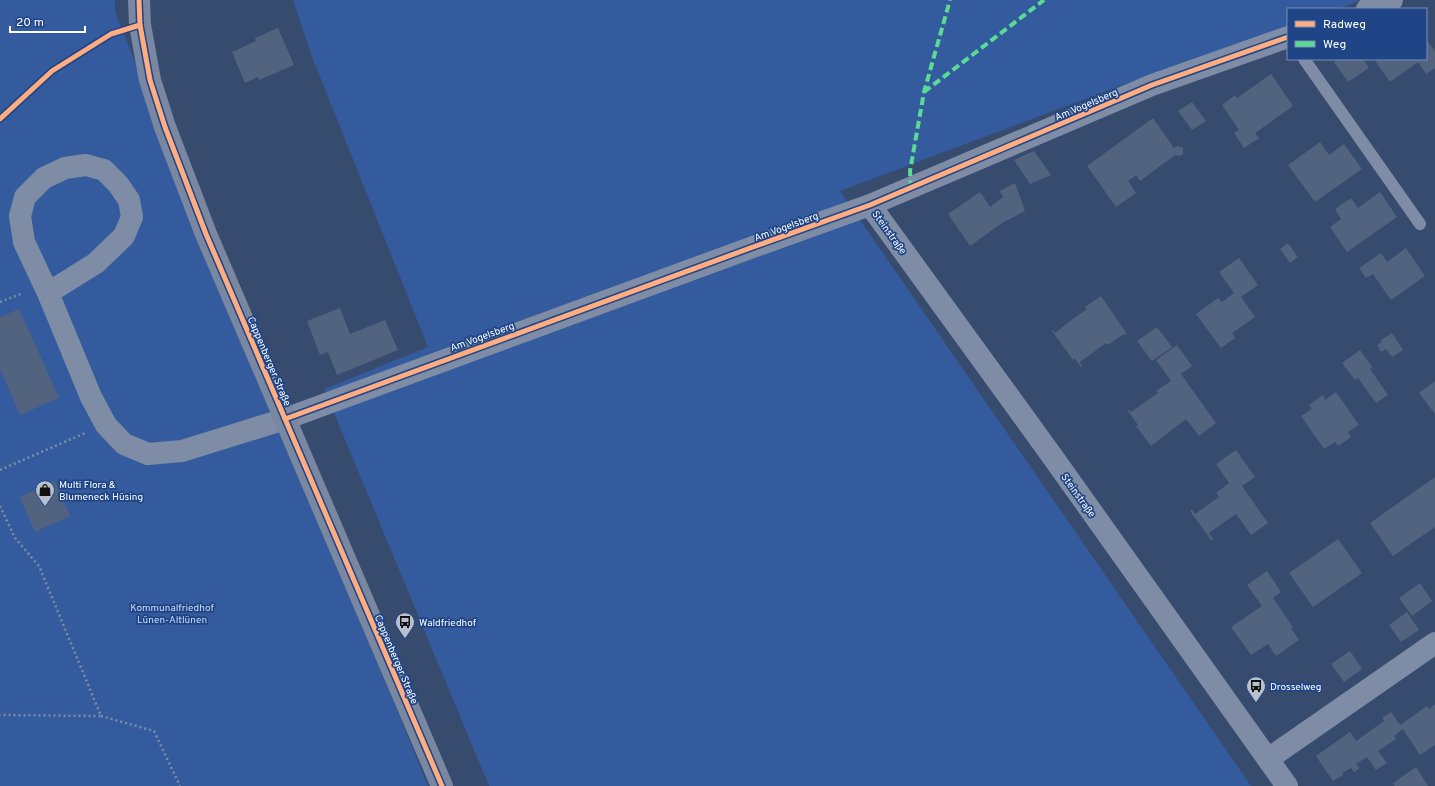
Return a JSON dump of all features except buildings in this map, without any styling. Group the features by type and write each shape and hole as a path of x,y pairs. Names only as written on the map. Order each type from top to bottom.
{"main road":[{"name":"Cappenberger Straße","path":"139,0 140,25 150,80 165,127 206,234 442,786"}],"street":[{"path":"1370,8 1392,0"},
{"name":"Am Vogelsberg","path":"48,293 91,397 106,424 124,444 148,454 182,451 285,419 618,296 870,206 1152,85 1287,37"},
{"path":"86,165 104,170 118,184 129,200 132,217 124,236 96,263 48,293 24,242 20,216 25,197 44,178 65,168 86,165"},
{"name":"Steinstraße","path":"870,206 1047,450 1287,786"},
{"path":"1268,759 1435,643"}],"lane":[{"path":"1305,60 1420,224"}],"path":[{"path":"0,470 106,424"},
{"path":"0,506 15,538 39,566 101,716"},
{"path":"0,715 101,716 154,731 180,786"}],"green space":[{"name":"Kommunalfriedhof Lünen-Altlünen","path":"0,0 115,0 115,12 428,786 0,786"},
{"path":"293,0 1361,0 1341,8 1287,8 1287,27 1125,84 840,191 1251,786 489,786 324,389 428,347 311,54"}],"marked path":[{"path":"911,188 910,171 924,92 950,0"},
{"path":"924,92 1044,0"}],"cycle path":[{"path":"139,0 140,25 150,80 165,127 206,234 442,786"},
{"path":"0,119 52,71 111,34 140,25"},
{"path":"285,419 870,205 1152,85 1287,37"}],"place":[{"name":"Multi Flora & Blumeneck Hüsing","path":"45,507"},
{"name":"Waldfriedhof","path":"405,639"},
{"name":"Drosselweg","path":"1256,703"}]}
